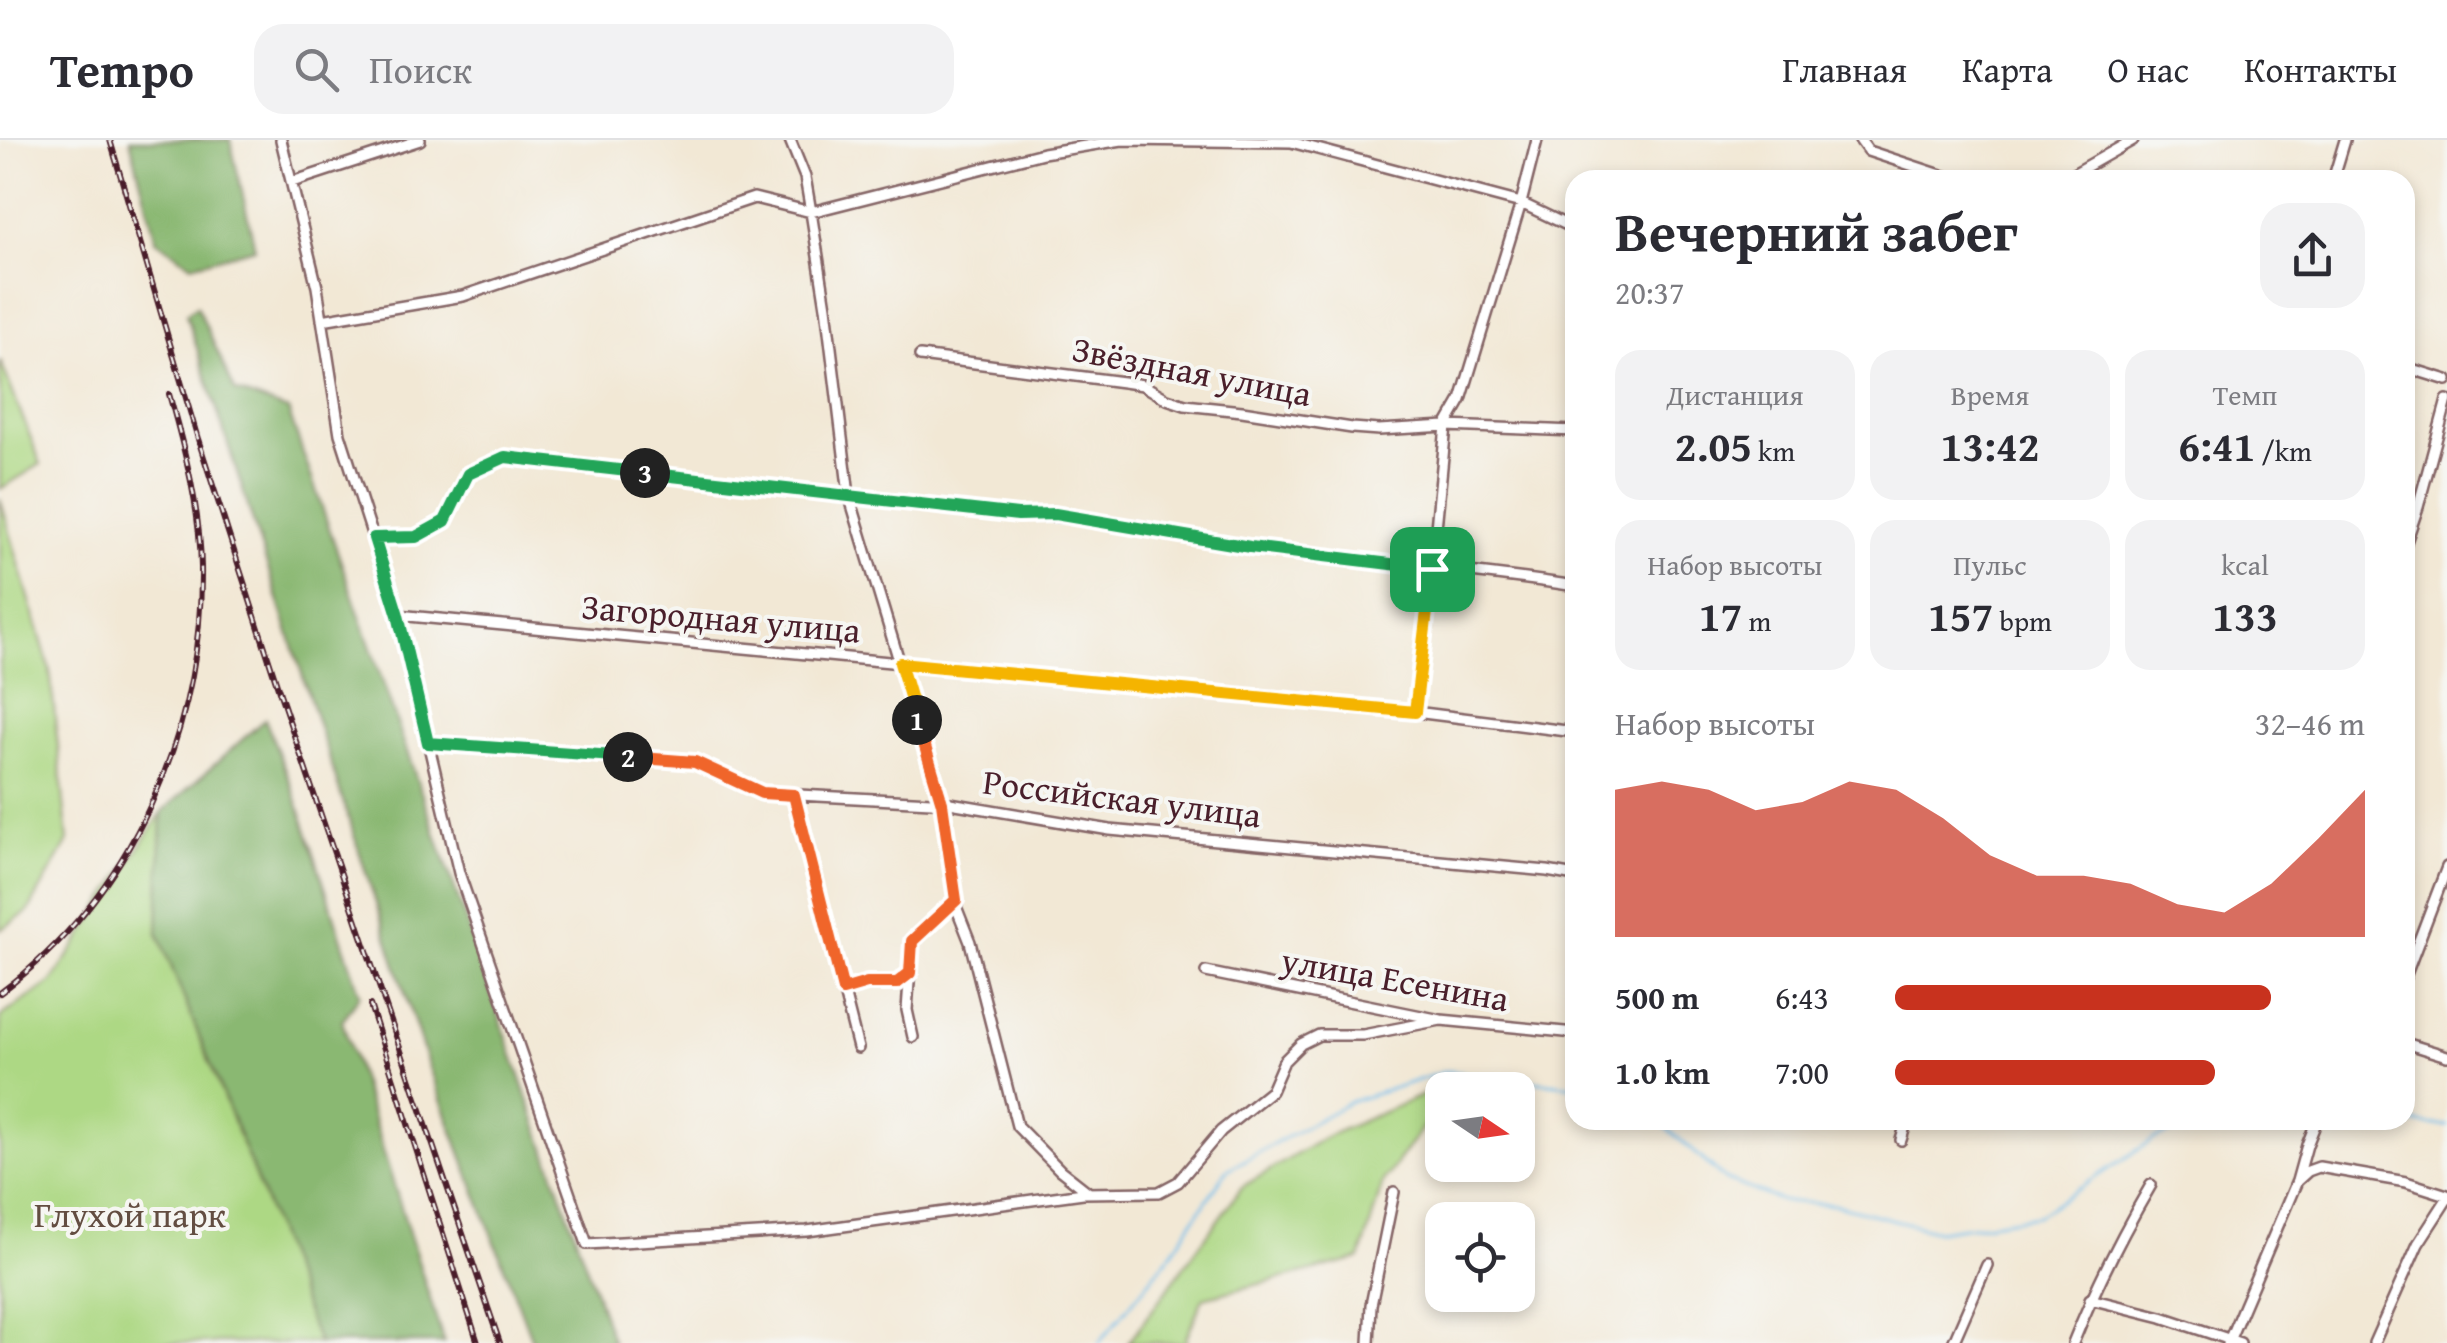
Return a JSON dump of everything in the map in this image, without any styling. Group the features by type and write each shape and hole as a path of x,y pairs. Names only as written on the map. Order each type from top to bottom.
{"street":[{"path":"281,140 318,287 340,434 398,615 459,873 587,1244 806,1231 1090,1193 1159,1192 1178,1182 1221,1131 1271,1090 1284,1061 1301,1044 1320,1035 1363,1035 1441,1020"},
{"path":"292,182 420,140"},
{"path":"790,140 806,177 849,496 942,803 956,900 984,992 1017,1126 1060,1170 1090,1193"},
{"path":"322,320 463,296 754,198 811,212 1043,153 1122,140 1290,142 1522,203 1565,224"},
{"path":"1415,712 1446,426 1461,400 1522,203 1537,140"},
{"path":"1860,140 1868,151 1922,170"},
{"path":"2080,170 2133,140"},
{"path":"2337,170 2346,140"},
{"name":"Звёздная улица","path":"920,356 1143,385 1185,405 1324,424 1379,430 1446,426 1565,431"},
{"path":"2415,370 2447,380"},
{"path":"2415,516 2447,400"},
{"path":"374,538 416,537 445,521 468,474 505,457 1018,515 1055,514 1250,547 1565,584"},
{"name":"Загородная улица","path":"398,615 1415,712 1565,731"},
{"name":"Российская улица","path":"428,743 695,762 762,793 942,803 1110,830 1565,875"},
{"path":"794,795 858,1048"},
{"path":"2415,951 2447,867"},
{"path":"913,1037 907,1010 912,941 956,900"},
{"name":"улица Есенина","path":"1206,972 1441,1020 1565,1032"},
{"path":"843,990 867,983 897,983 910,973"},
{"path":"2415,1047 2447,1056"},
{"path":"1900,1140 1904,1130"},
{"path":"2090,1299 2232,1342 2297,1181 2313,1130"},
{"path":"2297,1181 2320,1167 2406,1182 2447,1197 2418,1244 2374,1343"},
{"path":"2073,1343 2090,1299 2150,1185"},
{"path":"1370,1343 1370,1305 1394,1192"},
{"path":"1953,1343 1987,1265"}],"green space":[{"path":"130,140 230,140 255,248 192,265 156,240"},
{"path":"197,306 235,391 288,410 613,1343 533,1343 429,1068 186,314"},
{"path":"0,360 41,464 0,489"},
{"path":"0,498 50,670 68,841 28,912 0,930"},
{"path":"265,719 295,795 360,995 342,1021 444,1343 318,1343 158,933 162,812"},
{"name":"Глухой парк","path":"162,812 158,933 318,1343 0,1343 0,1017 52,982"},
{"path":"1425,1094 1425,1124 1383,1182 1360,1259 1203,1298 1186,1338 1188,1343 1128,1343 1242,1187 1327,1136"}],"waterway":[{"path":"1099,1343 1168,1258 1227,1170 1350,1102 1447,1071 1565,1085"},
{"path":"2415,1123 2447,1126"},
{"path":"1669,1130 1726,1180 1782,1201 1836,1205 1938,1231 2037,1216 2153,1140 2178,1130"}],"railway":[{"path":"110,140 198,439 280,694 500,1343"},
{"path":"0,993 47,953 88,908 123,858 151,804 173,747 189,688 198,628 201,567 195,501 169,394"},
{"path":"370,1005 478,1343"}],"route":[{"path":"505,457 1018,515 1055,514 1250,547 1432,569 1415,712 900,663 942,803 956,900 912,941 910,973 897,983 867,983 843,990 794,795 762,793 695,762 428,743 398,615 374,538 416,537 445,521 468,474 505,457"}]}
